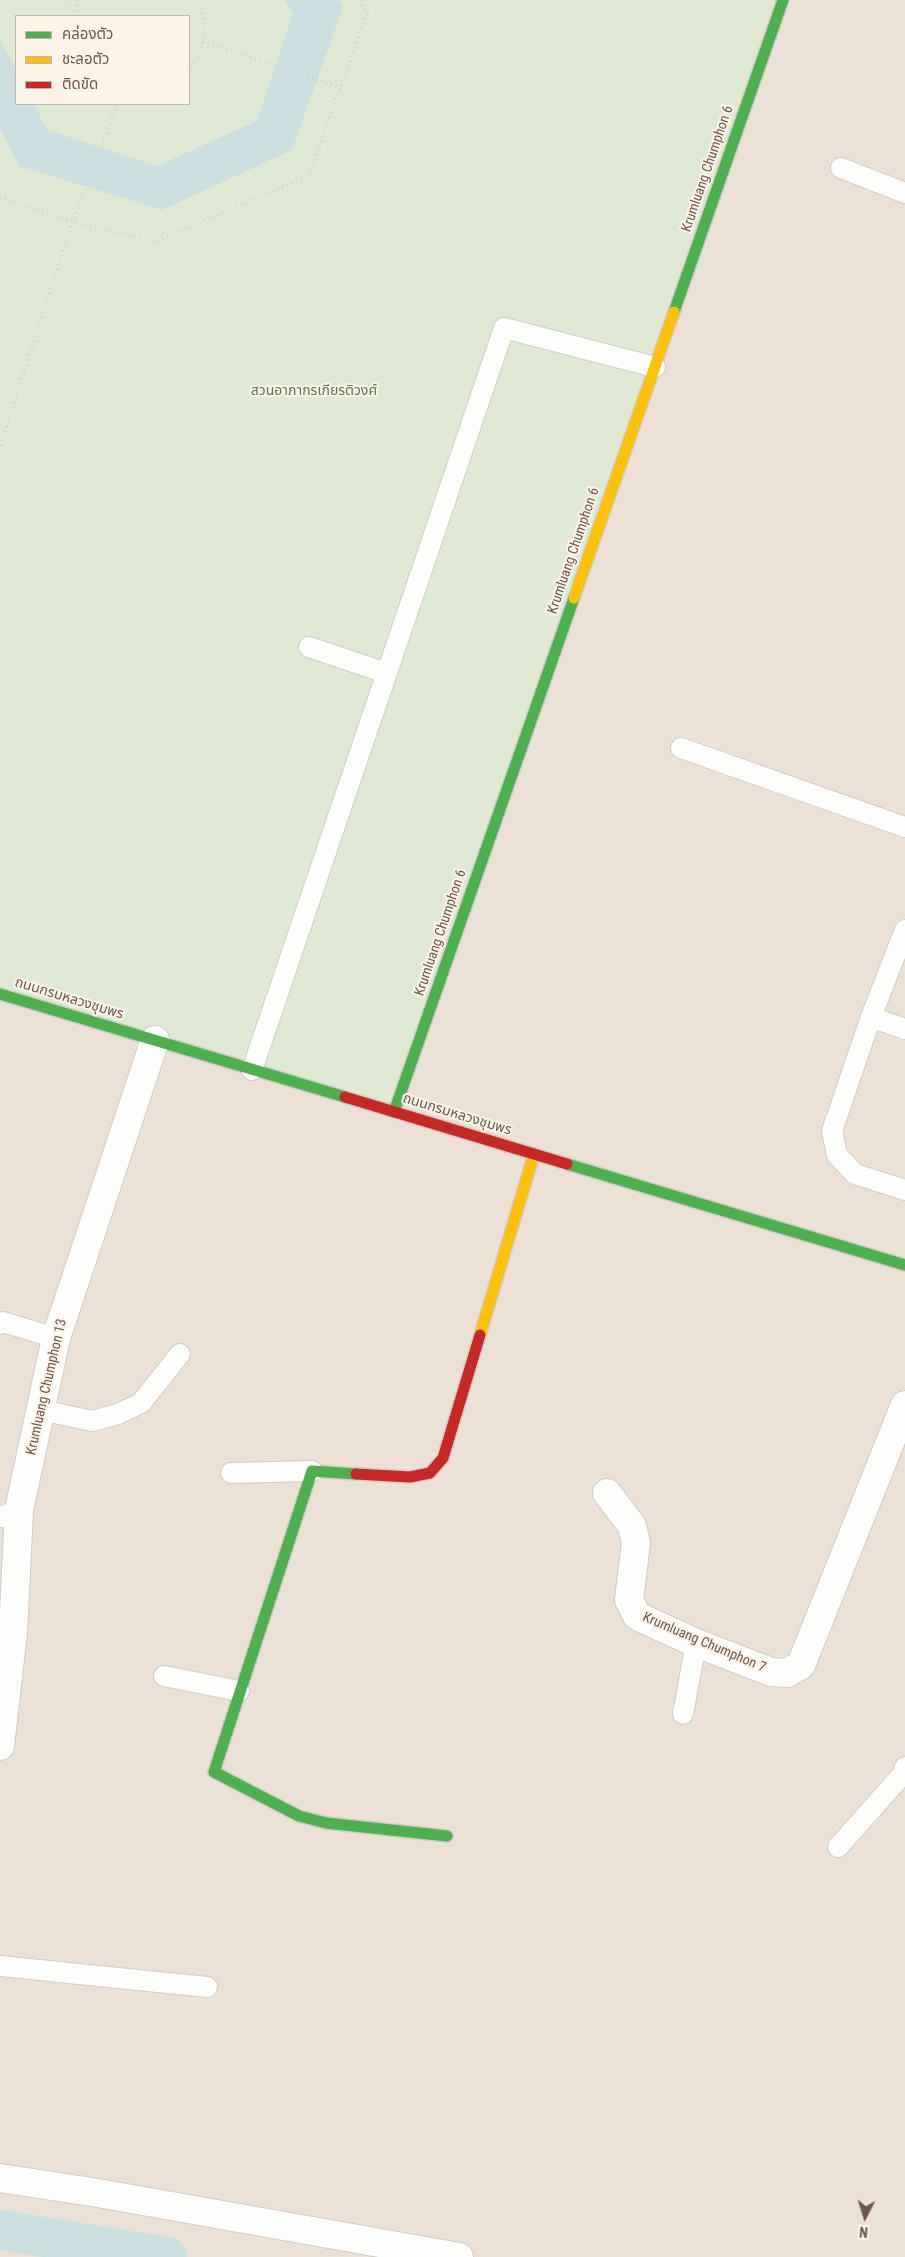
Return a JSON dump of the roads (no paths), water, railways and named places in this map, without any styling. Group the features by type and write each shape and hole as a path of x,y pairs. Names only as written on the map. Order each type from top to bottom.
{"street":[{"name":"Krumluang Chumphon 6","path":"394,1112 782,0"},
{"name":"ถนนกรมหลวงชุมพร","path":"0,994 905,1265"},
{"name":"Krumluang Chumphon 13","path":"0,1746 14,1633 10,1514 40,1410 56,1338 155,1040"},
{"path":"447,1836 326,1823 299,1816 214,1772 312,1471 410,1477 430,1473 443,1458 534,1154"},
{"name":"Krumluang Chumphon 7","path":"608,1493 632,1526 636,1543 629,1600 637,1616 696,1643 771,1672 787,1674 801,1665 905,1405"},
{"path":"0,2178 459,2257"}],"lane":[{"path":"841,168 905,193"},
{"path":"252,1070 504,328 655,367"},
{"path":"309,648 386,673"},
{"path":"681,748 905,827"},
{"path":"905,930 871,1017 832,1131 837,1155 855,1174 905,1190"},
{"path":"871,1017 905,1029"},
{"path":"0,1324 3,1322 56,1338"},
{"path":"40,1410 92,1421 118,1414 141,1403 180,1354"},
{"path":"232,1472 312,1471"},
{"path":"683,1714 696,1643"},
{"path":"164,1676 239,1691"},
{"path":"838,1847 902,1774 905,1767"},
{"path":"0,1966 207,1987"}],"waterway":[{"path":"0,2230 167,2257"}],"park label":[{"name":"สวนอาภากรเกียรติวงศ์","path":"314,391"}]}
